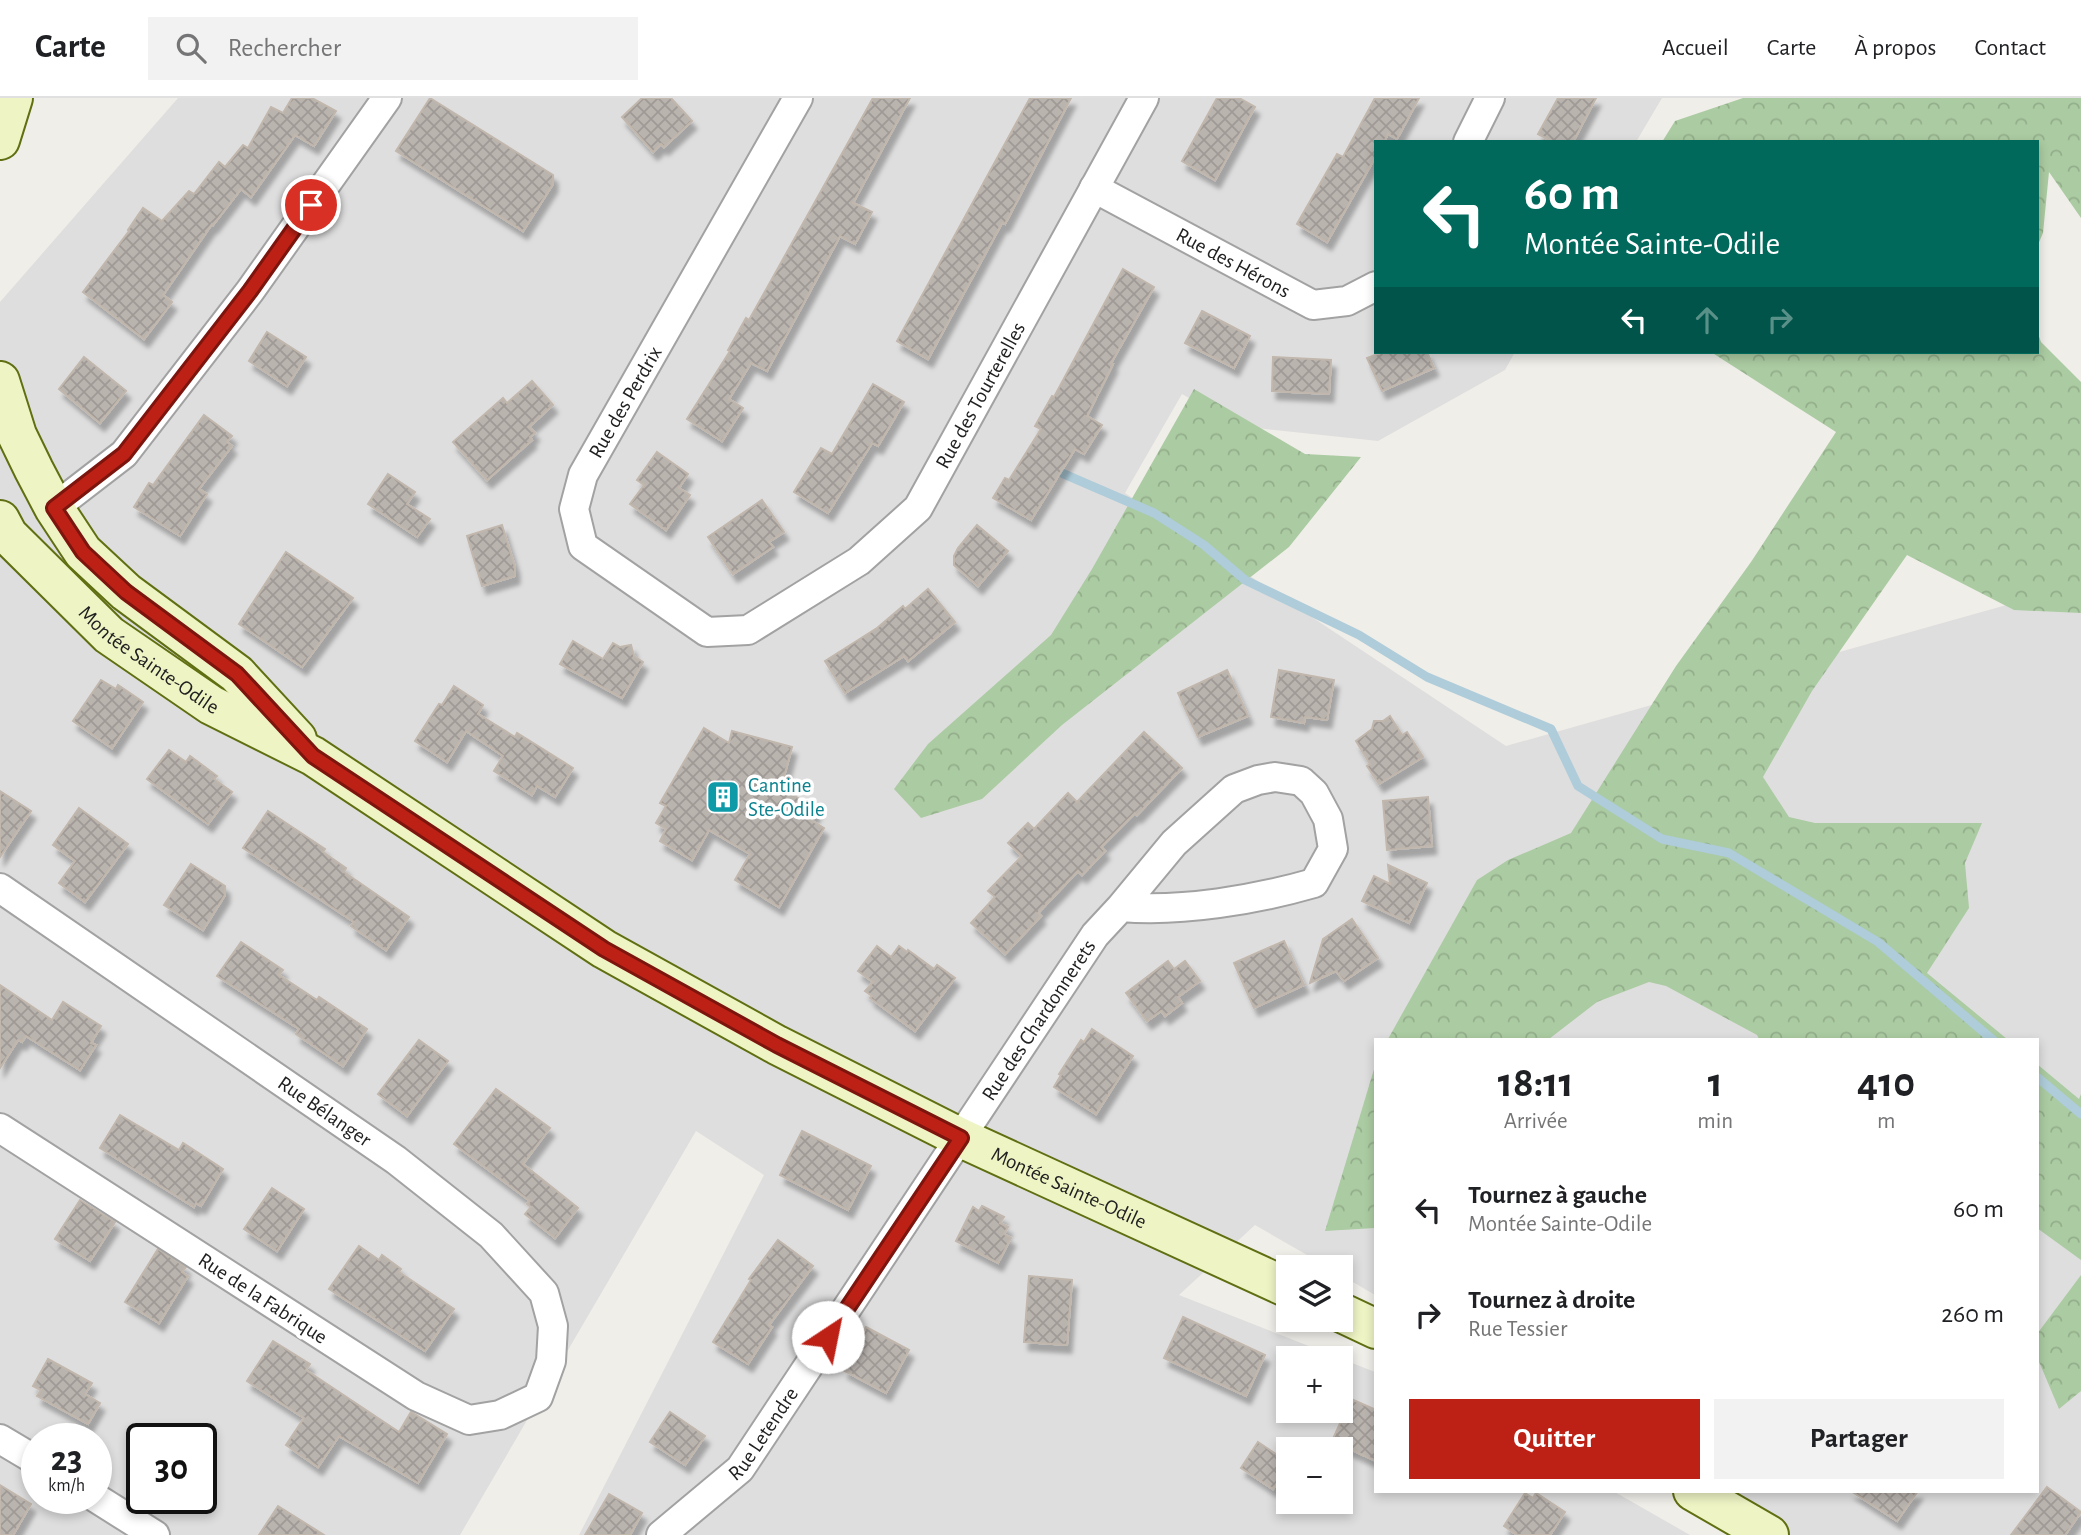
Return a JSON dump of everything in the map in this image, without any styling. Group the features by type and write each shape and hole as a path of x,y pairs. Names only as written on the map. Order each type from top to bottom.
{"main road":[{"path":"0,141 13,98"},
{"name":"Montée Sainte-Odile","path":"0,381 17,435 54,508 83,552 126,592 237,674 313,756"},
{"path":"3,531 54,508"},
{"name":"Montée Sainte-Odile","path":"3,531 109,635 211,705 313,756 604,949 777,1045 961,1138 1276,1282"},
{"path":"1353,1318 1374,1328"},
{"path":"1696,1493 1769,1535"}],"street":[{"path":"54,508 124,454 250,291 387,98"},
{"name":"Rue des Perdrix","path":"748,631 707,632 583,546 574,509 583,475 797,98"},
{"name":"Rue des Tourterelles","path":"748,631 859,561 918,508 1144,98"},
{"path":"1469,140 1490,98"},
{"name":"Rue des Hérons","path":"1094,188 1313,305 1348,301 1374,286"},
{"name":"Rue des Chardonnerets","path":"961,1138 1095,935 1174,843 1234,789 1275,776 1301,782 1314,793 1328,819 1334,849 1314,883 1268,896 1156,909 1121,906"},
{"name":"Rue Bélanger","path":"0,888 396,1160 491,1235 544,1293 553,1326 551,1361 538,1397"},
{"name":"Rue de la Fabrique","path":"0,1128 416,1396 469,1420 500,1415 538,1397"},
{"name":"Rue Letendre","path":"661,1535 740,1469 961,1138"},
{"path":"0,1438 21,1451"},
{"path":"112,1508 155,1535"}],"shaded area":[{"path":"178,98 1662,98 1637,140 1374,140 1374,354 1514,354 1505,370 1378,441 1237,426 1182,394 1125,493 1506,746 2081,584 2081,1535 1786,1535 1714,1493 2039,1493 2039,1038 1374,1038 1374,1294 1353,1282 1353,1255 1307,1255 1255,1225 1179,1295 1309,1346 1276,1346 1276,1423 1353,1423 1353,1363 1374,1372 1374,1493 1616,1493 1690,1535 579,1535 764,1175 696,1131 460,1535 0,1535 0,302"}],"green space":[{"path":"1743,98 2081,98 2081,218 2049,172 2043,233 2039,242 2039,140 1663,140 1675,121"},
{"path":"2039,336 2041,342 2081,382 2081,613 2014,610 1907,555 1812,691 1763,777 1789,817 1815,823 1982,823 1965,863 1969,908 1927,973 2006,1038 1758,1038 1666,986 1649,982 1597,1002 1550,1038 1389,1038 1477,880 1508,860 1571,833 1676,666 1751,562 1836,432 1714,354 2039,354"},
{"path":"1194,389 1305,454 1361,457 1289,547 1062,725 982,799 921,818 894,789 928,744 1051,635 1092,569"},
{"path":"2039,1066 2079,1099 2081,1094 2081,1260 2039,1229"},
{"path":"1374,1069 1374,1228 1325,1231"},
{"path":"2081,1275 2081,1391 2059,1409 2039,1362 2039,1331"}],"building":[{"path":"292,98 312,98 336,111 314,146 295,135 251,197 241,189 212,224 163,295 172,302 144,339 83,292 143,208 162,221 189,191 194,194 219,162 225,167 243,145 248,148 271,107 283,113"},
{"path":"430,98 553,175 553,184 523,231 396,151"},
{"path":"642,98 671,98 692,121 664,147 661,144 653,152 622,117"},
{"path":"873,98 910,98 853,203 872,212 855,244 840,236 767,371 751,363 729,399 743,408 722,441 687,419 730,351 728,350 746,318 749,320"},
{"path":"1030,98 1071,98 1005,224 1002,223 928,359 897,341"},
{"path":"1217,98 1239,98 1255,107 1215,180 1182,161"},
{"path":"1375,98 1419,98 1397,139 1388,134 1385,140 1374,140 1374,160 1327,242 1297,224 1337,154 1343,157"},
{"path":"1558,98 1596,98 1574,140 1549,140 1538,134"},
{"path":"1123,269 1154,287 1111,363 1113,364 1087,416 1102,425 1084,454 1075,449 1031,520 993,498 1005,478 1009,480 1041,429 1035,426 1052,396 1054,397"},
{"path":"1202,311 1250,336 1234,368 1185,343"},
{"path":"267,332 306,357 287,386 249,361"},
{"path":"1378,354 1428,354 1434,368 1382,391 1367,358"},
{"path":"84,357 126,391 100,423 59,389"},
{"path":"1273,357 1331,360 1329,394 1272,391"},
{"path":"532,381 553,405 529,427 535,433 530,437 532,440 487,480 453,442 503,398 507,403"},
{"path":"873,384 904,402 878,446 872,443 828,513 794,492 821,448 832,454"},
{"path":"204,415 232,436 227,442 232,446 199,489 207,494 180,536 134,507 149,483 153,485"},
{"path":"657,452 688,474 679,488 690,495 666,530 630,504 644,485 637,480"},
{"path":"388,474 415,492 407,504 430,519 417,537 368,504"},
{"path":"762,500 784,532 769,542 773,547 733,574 708,537"},
{"path":"502,525 515,567 515,576 482,586 467,536"},
{"path":"977,525 1008,551 978,586 954,565 958,548"},
{"path":"286,552 353,598 302,667 239,624"},
{"path":"928,589 955,622 908,661 904,656 845,693 825,661 877,628 903,606 905,609"},
{"path":"573,641 603,659 613,643 620,647 631,645 634,656 643,662 622,698 560,664"},
{"path":"1227,670 1248,716 1198,737 1178,693"},
{"path":"1279,670 1334,680 1327,720 1305,717 1304,723 1271,717"},
{"path":"101,680 116,689 118,685 143,702 112,748 73,721"},
{"path":"454,686 483,705 478,714 515,737 517,733 573,768 555,797 537,786 532,795 494,771 503,756 466,731 447,762 415,741"},
{"path":"1390,716 1402,735 1407,732 1423,757 1379,784 1356,741 1372,729 1374,721 1383,721"},
{"name":"Cantine Ste-Odile","path":"704,728 729,743 732,731 792,747 781,788 817,809 811,820 824,828 779,907 735,880 750,854 709,830 692,860 660,841 666,829 656,823 666,806 660,803"},
{"path":"1144,732 1182,768 1137,815 1135,813 1101,847 1105,851 1082,875 1078,871 1038,913 1041,916 1005,954 971,923 995,897 988,891 1022,856 1008,843 1028,823 1034,829 1068,793 1077,802"},
{"path":"169,750 186,762 190,756 217,776 214,779 232,792 208,824 147,779"},
{"path":"0,791 31,811 0,857"},
{"path":"1428,797 1432,846 1387,850 1383,801"},
{"path":"79,808 128,844 85,902 59,883 75,861 53,845"},
{"path":"268,811 325,849 323,852 346,868 344,872 409,917 386,950 351,926 354,922 243,848"},
{"path":"191,864 225,886 225,895 203,930 164,905"},
{"path":"1388,865 1427,883 1409,923 1362,901 1374,876 1390,884"},
{"path":"1352,919 1378,958 1344,981 1336,971 1310,983 1323,939"},
{"path":"1284,941 1304,985 1254,1008 1234,963"},
{"path":"241,942 283,970 279,975 317,1000 319,997 367,1029 343,1066 296,1034 299,1029 217,976"},
{"path":"877,946 891,957 899,946 934,969 937,965 955,978 915,1031 870,998 872,996 865,991 873,982 858,971"},
{"path":"1168,961 1174,969 1185,961 1200,981 1178,997 1182,1003 1165,1016 1161,1011 1147,1021 1126,993"},
{"path":"0,985 52,1020 63,1002 101,1026 91,1043 96,1045 80,1070 26,1036 22,1042 18,1040 0,1068"},
{"path":"1092,1029 1133,1056 1096,1114 1054,1087 1061,1075 1059,1074 1081,1040 1084,1042"},
{"path":"419,1040 448,1061 407,1116 378,1094"},
{"path":"496,1089 550,1128 523,1164 578,1208 555,1238 525,1214 531,1207 527,1204 530,1201 454,1144"},
{"path":"120,1115 179,1150 183,1143 223,1169 201,1206 196,1203 194,1207 100,1148"},
{"path":"802,1131 871,1166 848,1210 780,1175"},
{"path":"272,1188 304,1209 277,1251 244,1229"},
{"path":"80,1200 115,1222 90,1261 55,1239"},
{"path":"982,1206 1004,1217 1000,1223 1008,1227 1004,1234 1011,1238 998,1263 956,1241 973,1207 979,1211"},
{"path":"778,1240 813,1266 769,1325 772,1327 748,1364 713,1342 751,1280 749,1279"},
{"path":"359,1246 379,1260 382,1255 401,1269 399,1272 454,1309 425,1351 329,1289"},
{"path":"158,1249 186,1267 182,1272 188,1276 159,1323 125,1302"},
{"path":"1029,1276 1072,1280 1067,1345 1024,1342"},
{"path":"1183,1317 1265,1355 1246,1396 1164,1358"},
{"path":"866,1327 909,1350 886,1393 843,1370"},
{"path":"273,1341 310,1364 306,1370 399,1432 411,1412 447,1434 418,1483 339,1436 318,1467 286,1445 304,1418 247,1381"},
{"path":"48,1359 92,1383 85,1394 100,1403 86,1423 37,1396 41,1390 33,1386"},
{"path":"1353,1400 1374,1409 1374,1460 1353,1451 1353,1437 1334,1437 1340,1423 1353,1423"},
{"path":"670,1412 705,1436 685,1465 650,1442"},
{"path":"1258,1442 1276,1454 1276,1484 1273,1489 1241,1468"},
{"path":"0,1485 21,1498 21,1514 25,1514 13,1535 0,1535"},
{"path":"2047,1487 2081,1512 2065,1535 2011,1535"},
{"path":"1525,1493 1533,1498 1536,1493 1565,1512 1550,1535 1517,1535 1504,1526"},
{"path":"1854,1493 1917,1493 1897,1521"},
{"path":"609,1494 642,1513 630,1535 585,1535"},
{"path":"278,1506 324,1535 259,1535"}],"waterway":[{"path":"1057,471 1154,513 1204,545 1245,580 1359,635 1427,677 1551,729 1578,786 1662,839 1729,853 1878,942 1991,1038"},
{"path":"2039,1079 2081,1114"}],"place":[{"name":"Cantine Ste-Odile","path":"723,797"}],"route":[{"path":"311,205 250,291 124,454 54,508 83,552 126,592 237,674 313,756 604,949 777,1045 961,1138 828,1337"}]}
